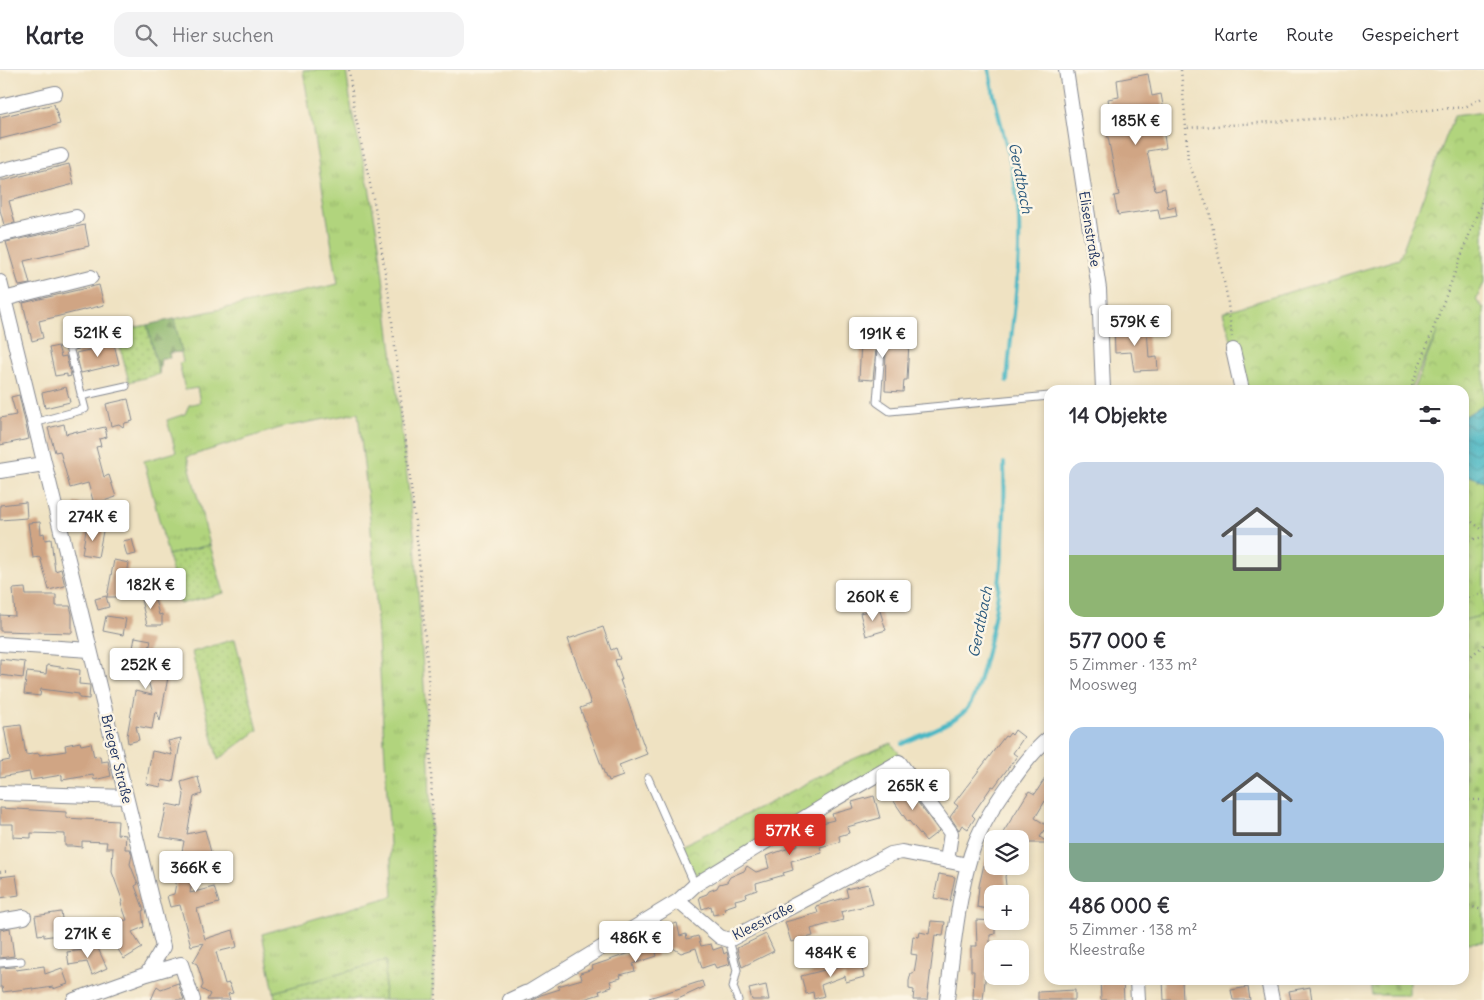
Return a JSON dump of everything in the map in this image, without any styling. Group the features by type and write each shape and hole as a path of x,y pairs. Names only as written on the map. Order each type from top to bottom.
{"street":[{"name":"Elisenstraße","path":"1066,70 1099,289 1103,385"},
{"path":"0,106 55,93"},
{"path":"0,171 61,156"},
{"path":"0,235 76,217"},
{"path":"4,298 91,277"},
{"name":"Brieger Straße","path":"0,282 163,947 147,974"},
{"path":"1233,350 1241,385"},
{"path":"0,471 44,464"},
{"path":"0,644 90,650"},
{"path":"947,1000 952,954 968,865 982,826 1001,794 1025,762 1044,743"},
{"path":"510,1000 524,996 678,901 695,885 826,804 899,762 951,833 947,861"},
{"path":"0,793 126,797"},
{"name":"Kleestraße","path":"678,901 720,936 729,940 890,854 902,852 968,865"},
{"path":"0,921 24,917"},
{"path":"74,1000 181,964 193,1000"},
{"path":"1137,985 1138,1000"},
{"path":"1269,985 1272,1000"}],"lane":[{"path":"34,423 85,409 69,347 105,339"},
{"path":"881,350 877,402 890,411 1044,396"},
{"path":"82,396 126,386"},
{"path":"648,778 695,885"},
{"path":"729,940 737,970 734,987 738,1000"},
{"path":"0,963 21,961"}],"path":[{"path":"349,70 355,114 375,207 390,304 418,548 428,675 436,1000"},
{"path":"1181,70 1188,162 1209,210 1227,296 1233,350"},
{"path":"1186,128 1465,107 1484,97"},
{"path":"1412,385 1484,196"},
{"path":"1469,520 1484,531"},
{"path":"1469,540 1484,537"},
{"path":"1469,598 1484,594"},
{"path":"1469,658 1484,645"},
{"path":"1469,800 1484,800"},
{"path":"0,872 8,871"},
{"path":"1469,906 1482,910"}],"green space":[{"path":"303,70 346,70 352,112 369,187 379,244 415,542 429,765 434,953 433,1000 384,1000 386,961 274,992 262,934 393,896 374,570 358,413 283,427 187,457 210,545 168,555 144,461 176,452 167,420 185,414 189,405 200,402 197,388 185,390 179,363 183,362 174,319 338,284"},
{"path":"1484,112 1484,283 1476,300 1484,309 1484,404 1469,414 1469,385 1415,385 1438,331 1412,385 1245,385 1223,312 1399,259 1454,116"},
{"path":"174,319 182,352 169,353 170,358 161,358 159,374 147,325"},
{"path":"147,325 159,374 129,382 116,331"},
{"path":"1469,476 1484,481 1484,615 1469,619"},
{"path":"210,545 224,593 180,604 168,555"},
{"path":"1484,615 1484,942 1469,943 1469,619"},
{"path":"235,639 258,730 218,760 192,652"},
{"path":"891,743 901,756 697,877 694,874 682,846 849,761"},
{"path":"386,961 384,1000 275,1000 274,992"},
{"path":"1370,985 1409,985 1409,995 1372,995"}],"water":[{"path":"1484,404 1484,481 1469,476 1469,414"}],"building":[{"path":"1148,74 1152,96 1161,94 1165,116 1161,116 1166,148 1147,151 1155,190 1165,188 1168,208 1175,206 1177,216 1160,219 1158,209 1118,215 1114,196 1119,195 1103,111 1110,110 1108,99 1119,97 1117,80"},
{"path":"54,104 60,124 0,139 0,117"},
{"path":"69,164 74,184 9,201 15,223 4,225 0,210 0,180"},
{"path":"85,225 89,246 24,261 30,284 19,286 6,242"},
{"path":"99,285 104,305 39,321 43,338 32,341 23,303"},
{"path":"1130,324 1130,330 1147,329 1149,358 1157,357 1158,370 1134,371 1131,352 1115,353 1114,325"},
{"path":"858,325 874,326 873,341 909,342 907,380 904,380 903,392 885,391 886,350 882,345 878,345 876,349 873,380 859,379 861,341 857,340"},
{"path":"114,344 119,364 81,373 76,353"},
{"path":"58,346 61,357 66,356 71,376 67,377 67,374 55,376 49,348"},
{"path":"66,387 70,402 45,408 42,393"},
{"path":"19,395 29,439 0,445 0,418 16,415 11,397"},
{"path":"128,399 133,421 125,423 123,427 119,424 111,426 106,404"},
{"path":"64,424 66,434 105,427 107,437 99,439 101,446 96,447 104,477 109,475 116,497 94,504 88,483 70,488 60,451 55,452 48,428"},
{"path":"26,502 27,518 0,520 0,505"},
{"path":"75,503 90,506 87,522 72,519"},
{"path":"40,522 41,534 44,533 45,540 51,539 55,571 61,569 65,586 49,590 40,557 33,558 28,523"},
{"path":"104,526 98,557 82,554 86,530"},
{"path":"132,539 136,554 127,556 123,541"},
{"path":"114,560 129,563 123,597 107,597"},
{"path":"25,588 26,595 56,595 56,606 70,606 72,633 0,631 0,615 15,616 13,589"},
{"path":"150,592 151,597 154,596 159,615 162,614 162,625 147,625 140,595"},
{"path":"106,596 109,607 98,610 95,599"},
{"path":"875,609 876,612 880,611 886,630 866,636 860,613"},
{"path":"106,616 126,619 123,635 103,631"},
{"path":"603,627 611,650 616,648 620,659 615,660 622,680 620,680 647,754 619,765 623,776 609,781 606,778 580,708 591,704 568,639"},
{"path":"135,637 151,640 144,673 129,670"},
{"path":"0,659 25,662 23,678 0,675"},
{"path":"165,663 168,677 160,721 157,712 155,712 152,729 136,726 139,740 128,743 127,736 135,691 152,695 145,669"},
{"path":"47,665 80,670 79,684 90,685 89,699 79,698 79,694 41,689 40,696 24,694 27,672 46,674"},
{"path":"21,725 26,755 66,751 65,745 80,742 81,745 91,743 94,757 100,756 101,762 108,761 111,776 94,780 93,775 62,780 62,775 31,780 29,772 0,777 0,762 10,760 4,727"},
{"path":"1015,730 1024,737 1013,753 1017,756 994,787 992,786 972,815 975,818 968,829 962,825 959,830 950,817 958,806 954,803 1005,736 1007,737 1010,733 1012,735"},
{"path":"181,738 173,782 162,780 161,787 146,784 152,751 172,755 168,741"},
{"path":"198,777 202,794 194,797 187,834 205,830 211,852 197,856 190,893 214,887 219,903 197,909 205,939 233,930 237,947 216,952 225,984 229,983 233,993 228,994 230,1000 207,1000 210,994 201,989 203,985 202,980 197,964 193,962 204,943 191,946 180,905 170,907 167,896 174,894 184,841 160,837 167,804 182,807 184,795 181,782"},
{"path":"1044,780 1044,803 1035,818 1044,824 1044,832 1040,837 1044,840 1044,843 1029,843 1029,830 1005,830 1029,791 1035,794"},
{"path":"902,781 939,831 926,841 908,822 887,791"},
{"path":"874,796 880,818 847,827 849,833 839,836 840,842 820,847 822,853 791,861 793,870 783,873 784,875 756,883 757,890 746,894 747,897 735,900 736,904 724,908 725,911 723,913 713,915 711,906 702,909 699,897 717,888 719,884 727,882 730,877 744,871 747,866 756,872 769,868 766,856 798,845 796,837 815,831 814,825 834,820 832,814 854,808 852,802"},
{"path":"0,808 66,812 66,818 118,821 117,834 126,835 125,849 130,849 132,855 130,864 138,884 135,886 144,910 142,911 144,927 132,932 142,948 124,959 102,924 127,920 121,903 123,902 112,872 113,848 106,848 107,842 82,841 82,847 65,846 65,834 31,833 31,838 13,837 13,824 0,824"},
{"path":"984,864 984,875 1005,875 1006,885 984,885 984,908 977,907"},
{"path":"939,874 955,877 950,901 934,898"},
{"path":"16,875 19,895 0,898 0,877"},
{"path":"868,884 873,904 841,912 843,920 811,929 813,936 791,942 785,922 818,913 816,906 848,897 846,889"},
{"path":"61,912 64,932 58,932 59,935 44,937 44,934 38,935 35,916"},
{"path":"976,920 984,920 984,930 995,930 995,934 990,935 990,940 984,940 983,1000 973,1000 974,971 971,971 971,946 977,946"},
{"path":"931,921 945,922 943,936 935,935 927,1000 913,1000 914,990 909,989 909,981 911,973 914,973 917,955 911,954 913,936 919,937 920,932 929,934"},
{"path":"677,923 680,936 686,934 687,939 698,936 701,946 711,944 713,950 722,947 724,954 727,952 730,964 716,968 714,964 702,968 696,948 681,953 673,948 656,953 657,956 633,964 635,971 620,975 621,978 610,981 612,987 599,991 600,994 581,1000 532,1000 560,989 558,986 582,979 580,973 593,969 592,966 630,953 627,944 651,937 650,931"},
{"path":"10,928 14,956 0,958 0,930"},
{"path":"766,934 774,951 742,967 737,948"},
{"path":"96,944 107,968 92,975 87,962 69,965 67,952 83,950"},
{"path":"860,961 864,977 846,982 845,976 821,985 824,996 814,999 813,992 806,994 801,976"},
{"path":"44,966 45,974 62,968 68,984 53,989 53,987 33,990 33,988 3,992 2,987 0,987 0,968 15,967 16,970"},
{"path":"702,981 704,987 676,1000 649,1000 649,998"},
{"path":"178,983 184,1000 151,1000 157,986 161,989"},
{"path":"766,985 769,1000 752,1000 749,989"},
{"path":"1100,985 1123,985 1124,1000 1101,1000"},
{"path":"1163,985 1182,985 1183,1000 1164,1000"},
{"path":"1248,987 1250,1000 1233,1000 1231,990"},
{"path":"1310,987 1312,1000 1291,1000 1289,991"},
{"path":"1075,990 1075,1000 1038,1000 1038,992"}],"waterway":[{"name":"Gerdtbach","path":"989,70 1015,183 1019,220 1017,281 1007,381"},
{"name":"Gerdtbach","path":"902,744 961,715 969,706 976,691 994,620 998,594 1003,541 1004,463"}]}
